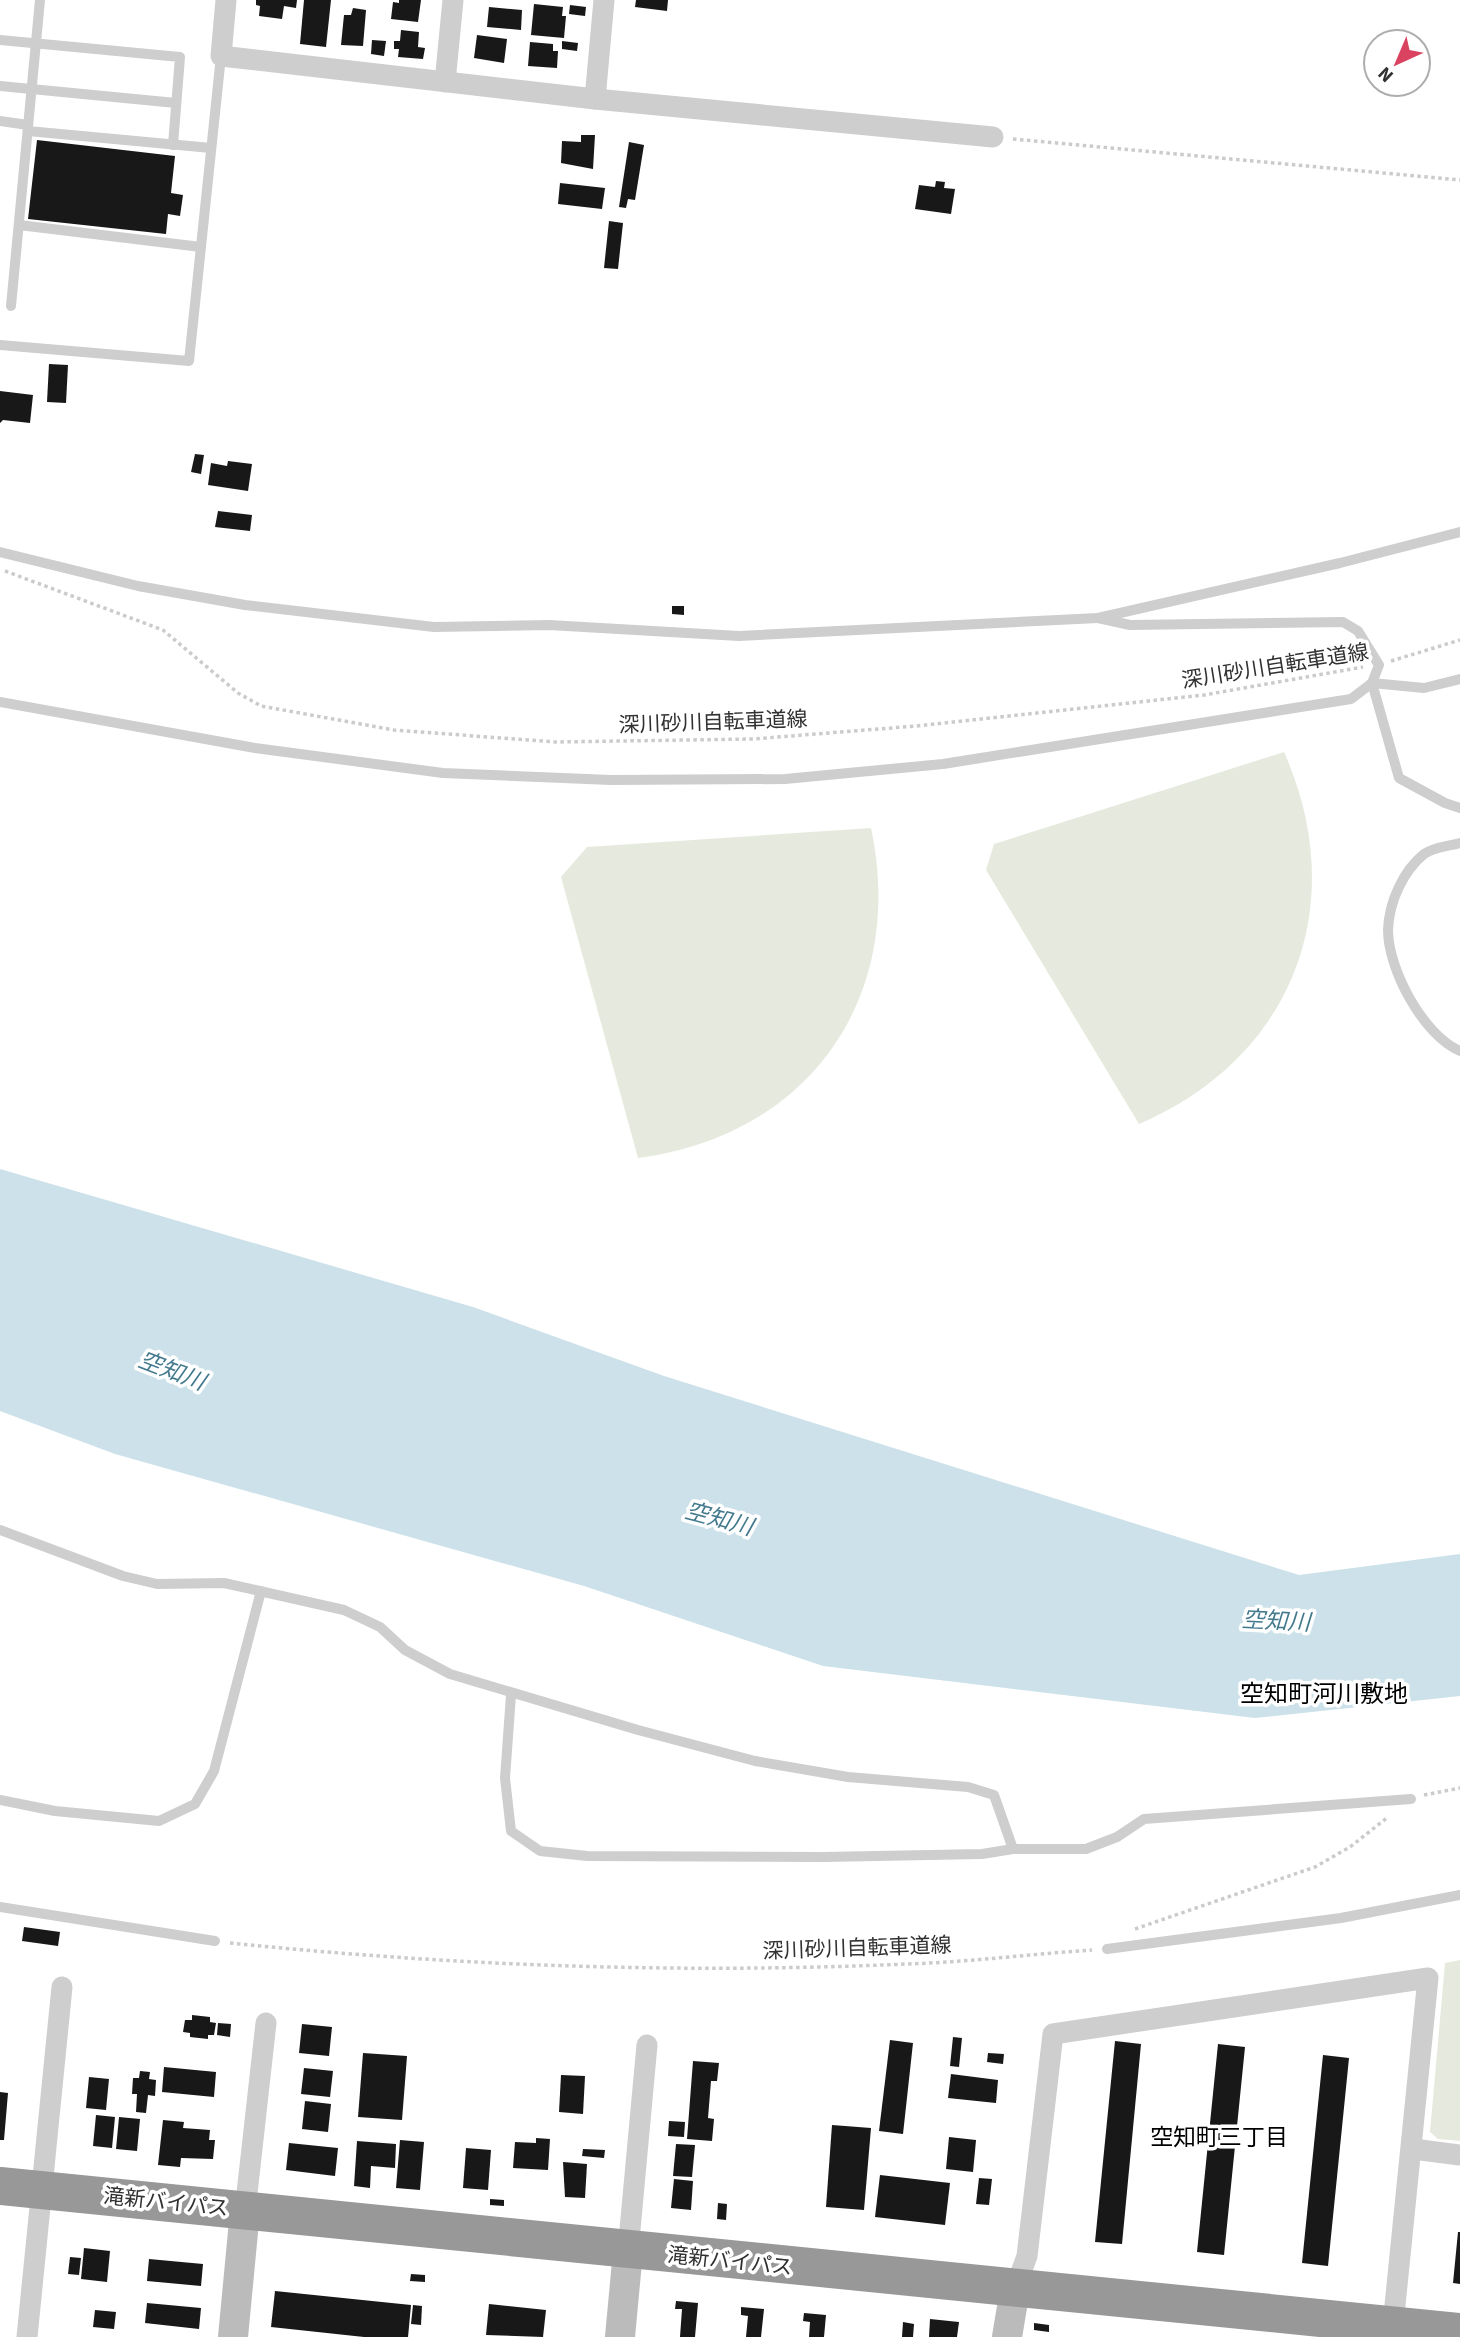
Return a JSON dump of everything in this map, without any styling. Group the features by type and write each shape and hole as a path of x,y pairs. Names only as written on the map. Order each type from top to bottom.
{"highway":[{"name":"滝新バイパス","path":"0,2186 1015,2289 1393,2331 1460,2332"}],"street":[{"path":"226,0 221,56 594,99 993,137"},
{"path":"445,82 453,0"},
{"path":"594,99 604,0"},
{"path":"1007,2337 1015,2289 1027,2256 1053,2034 1428,1978 1393,2331"},
{"path":"27,2337 62,1987"},
{"path":"233,2337 266,2023"},
{"path":"620,2337 648,2045"},
{"path":"1413,2149 1460,2155"}],"lane":[{"path":"11,306 40,0"},
{"path":"0,40 180,57 173,145"},
{"path":"0,345 189,362 221,56"},
{"path":"0,86 176,103"},
{"path":"0,121 28,128 211,148"},
{"path":"19,225 201,247"},
{"path":"0,552 138,586 231,602 434,626 549,625 738,636 1098,618 1340,563 1460,532"},
{"path":"0,702 254,748 443,773 611,780 785,779 943,764 1351,699 1372,683 1379,665 1358,631 1343,622 1130,625 1098,618"},
{"path":"1372,683 1424,688 1460,679"},
{"path":"1372,683 1399,778 1460,808"},
{"path":"1460,843 1426,852 1401,879 1388,930 1398,974 1422,1019 1448,1045 1460,1051"},
{"path":"0,1530 145,1581 224,1583 344,1611 380,1627 405,1650 450,1674 511,1695 755,1761 848,1777 968,1787 995,1795 1013,1849"},
{"path":"0,1800 55,1811 159,1821 195,1804 214,1771 261,1591"},
{"path":"511,1695 505,1778 511,1831 540,1851 587,1856 824,1857 982,1854 1013,1849 1086,1849 1117,1837 1144,1819 1411,1799"},
{"path":"1107,1949 1341,1918 1460,1895"},
{"path":"0,1907 215,1941"}],"path":[{"path":"993,137 1460,180"},
{"name":"深川砂川自転車道線","path":"0,569 163,630 238,693 261,706 394,730 555,742 752,739 916,726 1204,695 1379,665 1460,640"},
{"path":"1107,1949 1132,1930 1315,1867 1350,1847 1411,1799 1460,1788"},
{"name":"深川砂川自転車道線","path":"215,1941 375,1958 615,1968 909,1964 1107,1949"}],"shaded area":[{"path":"1284,752 1304,809 1312,865 1309,920 1295,971 1270,1018 1236,1060 1192,1095 1139,1124 986,870 994,844"},
{"path":"871,828 878,890 874,948 858,1001 832,1048 796,1088 752,1121 699,1144 638,1158 561,877 587,847"},
{"path":"1460,1960 1460,2141 1438,2139 1430,2132 1445,1963"}],"water":[{"name":"空知川","path":"0,1169 473,1307 664,1376 1299,1575 1460,1554 1460,1696 1255,1718 823,1666 584,1586 115,1454 0,1411"}],"building":[{"path":"256,0 297,0 296,8 284,6 282,19 259,16 260,6 256,5"},
{"path":"304,0 331,0 326,47 300,44"},
{"path":"399,0 421,0 418,22 391,19 393,2 399,3"},
{"path":"636,0 668,0 667,11 635,7"},
{"path":"534,4 563,7 562,16 566,16 564,38 531,35"},
{"path":"570,5 586,7 585,16 569,14"},
{"path":"489,7 522,10 521,30 487,27"},
{"path":"353,8 366,10 363,46 341,45 344,15 351,15"},
{"path":"401,30 419,32 418,47 425,48 423,59 398,57 399,49 394,49 394,41 400,41"},
{"path":"477,35 507,39 504,63 474,58"},
{"path":"372,40 386,41 384,56 371,54"},
{"path":"562,41 578,43 577,51 562,49"},
{"path":"530,42 553,44 553,51 558,51 557,68 528,66"},
{"path":"581,135 595,135 593,169 561,163 562,141 581,142"},
{"path":"37,140 175,156 171,193 183,195 180,216 168,214 166,234 28,219"},
{"path":"629,142 644,145 635,200 628,199 626,208 619,207"},
{"path":"936,181 945,182 944,188 955,189 951,214 915,209 919,185 935,187"},
{"path":"560,183 605,188 602,209 558,204"},
{"path":"609,221 623,223 618,269 604,268"},
{"path":"49,364 68,365 66,403 47,402"},
{"path":"0,391 33,395 30,423 3,420 0,423"},
{"path":"195,454 204,455 201,474 191,472"},
{"path":"228,461 252,464 248,491 208,485 211,463 227,466"},
{"path":"218,511 252,515 250,531 215,527"},
{"path":"672,606 684,606 684,615 672,614"},
{"path":"24,1927 60,1932 58,1946 22,1941"},
{"path":"192,2015 210,2017 210,2022 216,2023 214,2035 208,2035 208,2039 190,2037 190,2033 183,2032 185,2020 192,2020"},
{"path":"218,2023 231,2024 230,2037 217,2035"},
{"path":"302,2024 332,2027 329,2056 299,2053"},
{"path":"953,2037 962,2038 959,2067 950,2066"},
{"path":"890,2040 913,2043 903,2134 879,2131"},
{"path":"1115,2041 1141,2044 1122,2244 1095,2242"},
{"path":"1218,2044 1245,2047 1224,2255 1197,2252"},
{"path":"363,2053 407,2056 402,2120 358,2117"},
{"path":"988,2053 1004,2054 1003,2064 987,2062"},
{"path":"1323,2055 1349,2058 1328,2266 1302,2263"},
{"path":"693,2061 719,2063 717,2081 711,2081 708,2118 714,2119 712,2141 687,2139"},
{"path":"164,2067 216,2072 214,2097 162,2092"},
{"path":"304,2068 333,2071 330,2097 301,2094"},
{"path":"140,2071 150,2072 149,2079 156,2080 155,2096 148,2095 146,2113 136,2112 137,2094 132,2094 133,2078 139,2078"},
{"path":"951,2074 998,2080 996,2103 948,2098"},
{"path":"561,2075 585,2076 583,2114 559,2112"},
{"path":"89,2077 109,2079 106,2110 86,2108"},
{"path":"0,2092 8,2093 4,2140 0,2140"},
{"path":"305,2101 331,2104 328,2132 302,2129"},
{"path":"96,2115 115,2117 112,2148 93,2146"},
{"path":"119,2117 140,2119 137,2151 116,2149"},
{"path":"163,2120 184,2122 183,2128 210,2130 209,2140 215,2140 213,2159 181,2158 180,2167 158,2165"},
{"path":"669,2121 685,2122 684,2137 668,2136"},
{"path":"832,2125 871,2128 864,2210 826,2207"},
{"path":"949,2137 976,2140 973,2172 946,2169"},
{"path":"536,2138 550,2139 548,2170 513,2168 515,2142 536,2143"},
{"path":"400,2140 424,2142 420,2190 396,2188"},
{"path":"357,2141 396,2144 395,2168 371,2166 370,2188 354,2186"},
{"path":"289,2143 338,2148 335,2176 286,2170"},
{"path":"676,2144 695,2145 692,2177 673,2176"},
{"path":"466,2148 491,2150 488,2190 463,2188"},
{"path":"583,2149 605,2150 604,2158 582,2156"},
{"path":"563,2162 587,2164 585,2198 565,2197"},
{"path":"880,2175 950,2183 945,2225 875,2217"},
{"path":"979,2178 992,2179 989,2205 976,2204"},
{"path":"674,2179 693,2181 691,2210 671,2208"},
{"path":"490,2199 504,2200 504,2206 490,2205"},
{"path":"718,2203 727,2204 726,2220 717,2219"},
{"path":"1460,2232 1460,2284 1453,2283"},
{"path":"84,2248 110,2251 107,2282 81,2279"},
{"path":"70,2257 81,2258 79,2275 68,2274"},
{"path":"149,2259 203,2264 201,2286 147,2281"},
{"path":"411,2274 425,2275 425,2282 410,2281"},
{"path":"275,2291 411,2305 408,2337 364,2337 271,2327"},
{"path":"676,2301 698,2303 695,2337 680,2337 682,2309 675,2309"},
{"path":"147,2303 201,2308 199,2329 145,2323"},
{"path":"489,2304 546,2310 543,2337 486,2335"},
{"path":"413,2305 422,2306 421,2325 411,2324"},
{"path":"741,2307 764,2309 761,2337 746,2337 748,2316 741,2315"},
{"path":"95,2310 116,2312 114,2329 93,2327"},
{"path":"804,2313 826,2315 824,2337 809,2337 810,2322 803,2321"},
{"path":"930,2319 959,2322 957,2337 929,2337"},
{"path":"903,2322 914,2324 913,2337 902,2337"},
{"path":"1034,2323 1049,2325 1049,2332 1034,2330"}],"district":[{"name":"空知町河川敷地","path":"1324,1694"},
{"name":"空知町三丁目","path":"1219,2137"}]}
